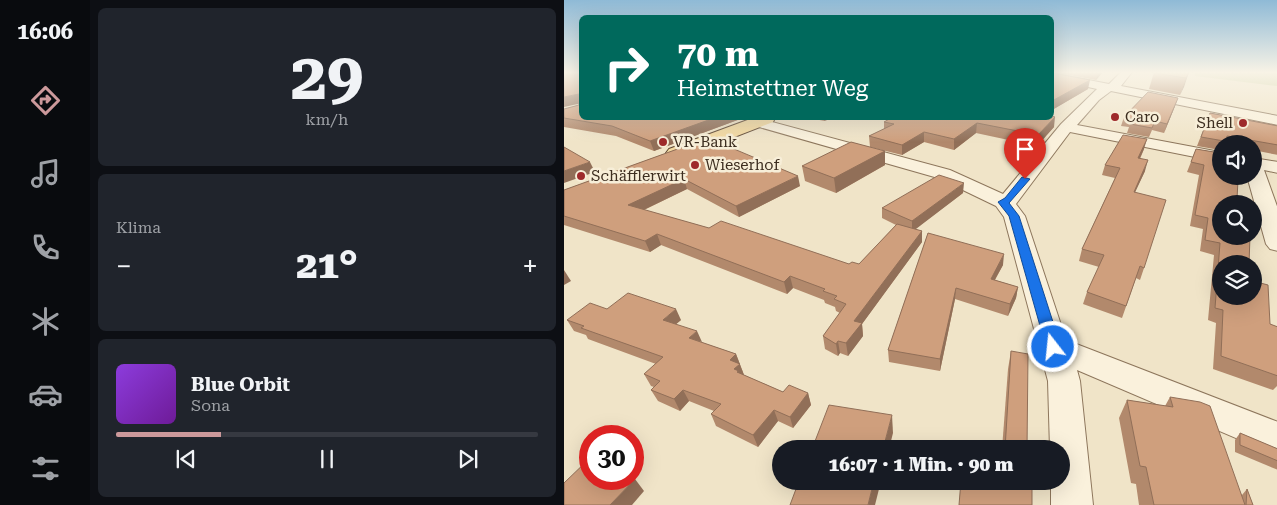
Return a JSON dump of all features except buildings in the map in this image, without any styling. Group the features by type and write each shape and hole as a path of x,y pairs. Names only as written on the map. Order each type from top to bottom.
{"main road":[{"path":"661,158 762,120"}],"street":[{"path":"1003,202 1009,200 1066,127 1095,96"},
{"path":"1178,96 1277,121"},
{"path":"762,120 944,174 1003,202 1014,216 1064,381 1072,505"},
{"path":"1066,127 1212,155"},
{"path":"1262,166 1277,168"},
{"path":"1259,185 1277,244"},
{"path":"1053,347 1277,439"}],"place":[{"name":"Caro","path":"1115,117"},
{"name":"Shell","path":"1243,123"},
{"name":"VR-Bank","path":"663,142"},
{"name":"Wieserhof","path":"695,165"},
{"name":"Schäfflerwirt","path":"581,176"}],"route":[{"path":"1025,179 1009,200 1003,202 1014,216 1053,347"}]}
